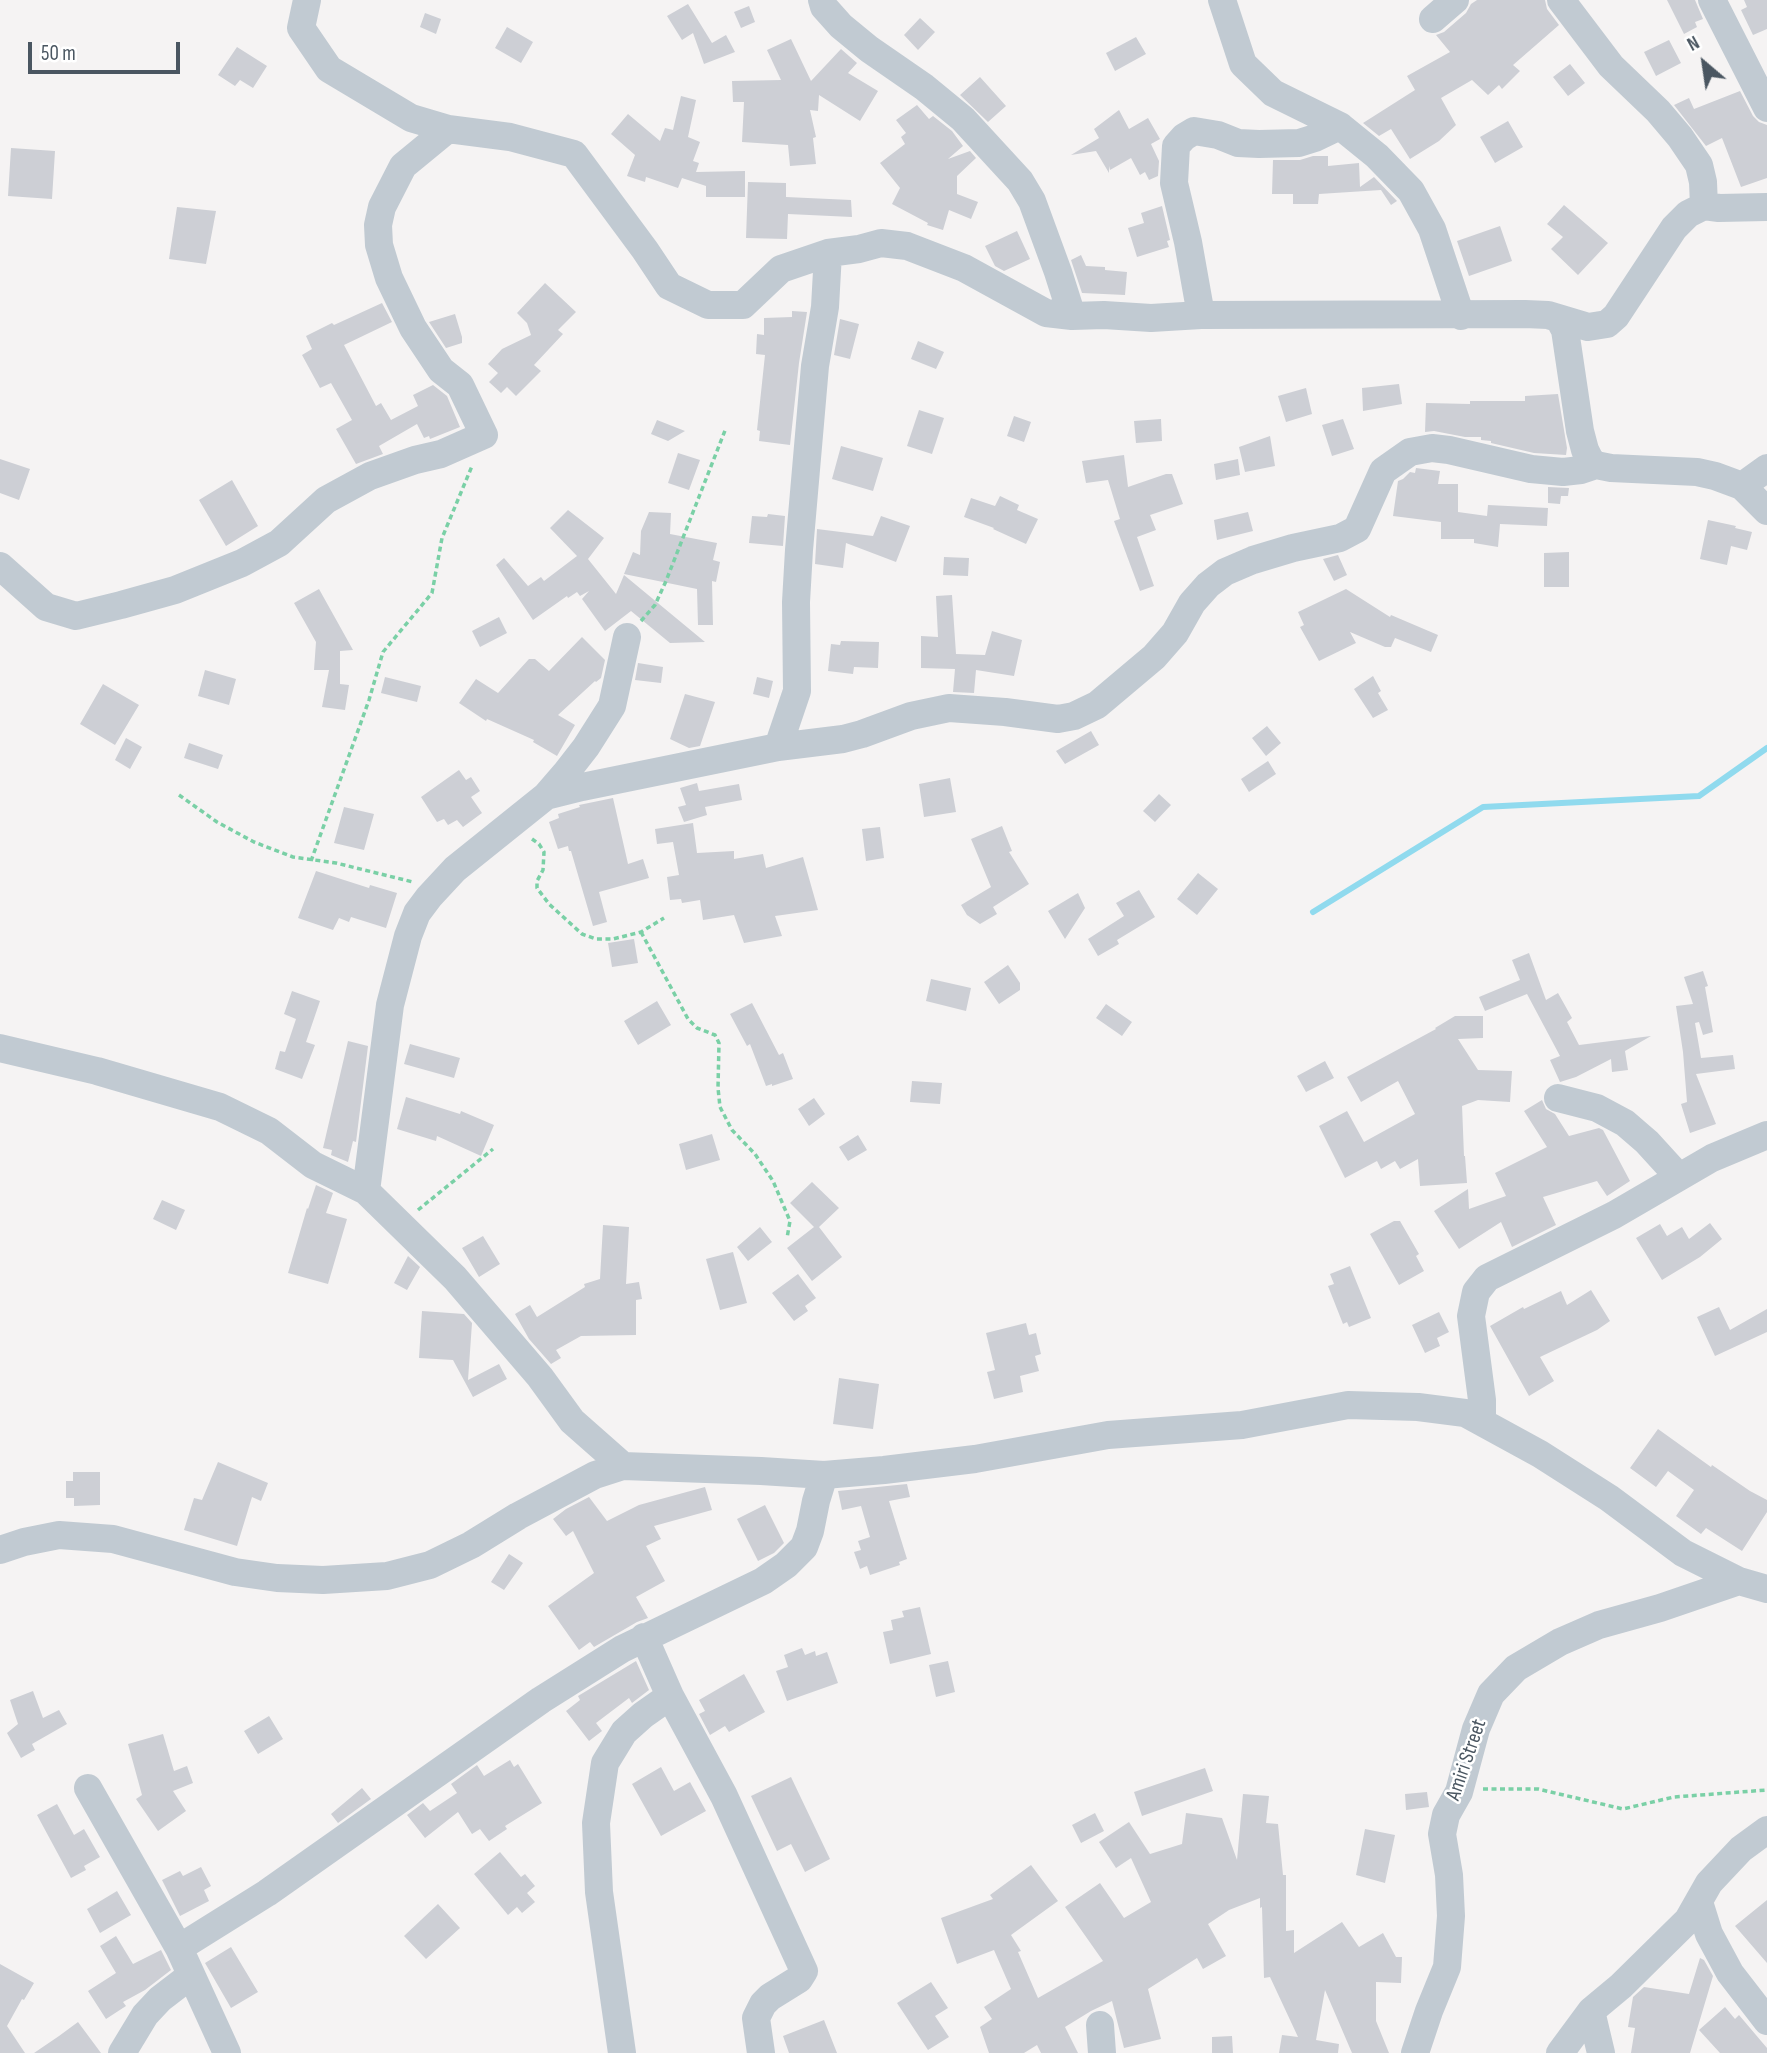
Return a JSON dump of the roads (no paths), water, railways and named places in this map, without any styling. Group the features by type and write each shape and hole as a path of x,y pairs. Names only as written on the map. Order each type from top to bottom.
{"street":[{"path":"307,0 301,28 328,69 411,118 448,129 510,137 574,154 669,286 708,305 743,305 781,270 828,253 881,243 907,246 964,268 1046,313 1151,317 1525,314 1548,315 1588,327 1607,324 1616,316 1674,228 1688,215 1704,206 1767,206"},
{"path":"822,0 824,7 841,26 963,119 1020,181 1032,201 1072,316"},
{"path":"1222,0 1243,64 1273,93 1340,126 1377,156 1411,191 1432,229 1461,316"},
{"path":"1433,19 1455,0"},
{"path":"1561,0 1611,66 1658,111 1680,137 1699,166 1704,206"},
{"path":"1712,0 1767,108"},
{"path":"1201,315 1174,183 1176,146 1184,136 1194,131 1218,135 1238,143 1299,143 1340,126"},
{"path":"0,566 46,607 76,616 153,596 175,590 251,558 279,542 327,500 370,476 441,454 484,435 460,385 441,370 413,328 389,278 379,245 378,225 382,207 403,166 448,129"},
{"path":"778,747 797,691 796,602 799,550 815,366 825,307 828,253"},
{"path":"1559,319 1565,330 1585,450 1590,460 1596,465 1611,468 1697,472 1742,486 1767,511"},
{"path":"546,796 778,747 843,739 911,716 949,708 1058,719 1074,716 1097,705 1154,657 1175,633 1192,603 1208,585 1225,572 1253,560 1350,534 1364,516 1383,471 1410,452 1432,448 1449,450 1531,469 1563,472 1596,465"},
{"path":"1742,486 1767,468"},
{"path":"366,1191 390,1005 408,936 418,913 437,887 455,869 546,796 586,747 612,706 627,637"},
{"path":"0,1048 96,1071 220,1107 269,1131 313,1165 366,1191 455,1278 540,1377 572,1421 623,1466"},
{"path":"1559,1098 1597,1108 1625,1123 1647,1142 1678,1176"},
{"path":"1482,1422 1482,1400 1471,1316 1476,1292 1487,1278 1614,1215 1712,1158 1767,1135"},
{"path":"0,1550 59,1535 113,1539 234,1572 277,1578 323,1580 387,1576 430,1565 595,1475 623,1466 824,1475 884,1471 975,1459 1108,1435 1242,1425 1348,1405 1418,1407 1465,1413 1539,1454 1609,1498 1683,1553 1739,1581 1767,1588"},
{"path":"179,1948 300,1870 531,1706 621,1649 743,1592 786,1565 804,1547 824,1475"},
{"name":"Amiri Street","path":"1415,2053 1447,1966 1451,1916 1449,1875 1442,1834 1446,1815 1460,1787 1475,1729 1492,1694 1516,1668 1560,1642 1600,1625 1739,1581"},
{"path":"644,1637 670,1696 724,1796 804,1971 799,1979 763,2004 756,2018 761,2053"},
{"path":"622,2053 599,1892 596,1823 605,1763 624,1732 670,1696"},
{"path":"88,1788 179,1948 227,2053"},
{"path":"1560,2053 1591,2011 1621,1986 1688,1920 1709,1883 1741,1849 1767,1830"},
{"path":"1699,1902 1709,1934 1730,1973 1767,2021"},
{"path":"121,2053 145,2015 160,1999 191,1976"},
{"path":"1591,2011 1601,2053"},
{"path":"1100,2025 1102,2053"}],"waterway":[{"path":"1313,912 1483,807 1699,796 1767,748"}]}
